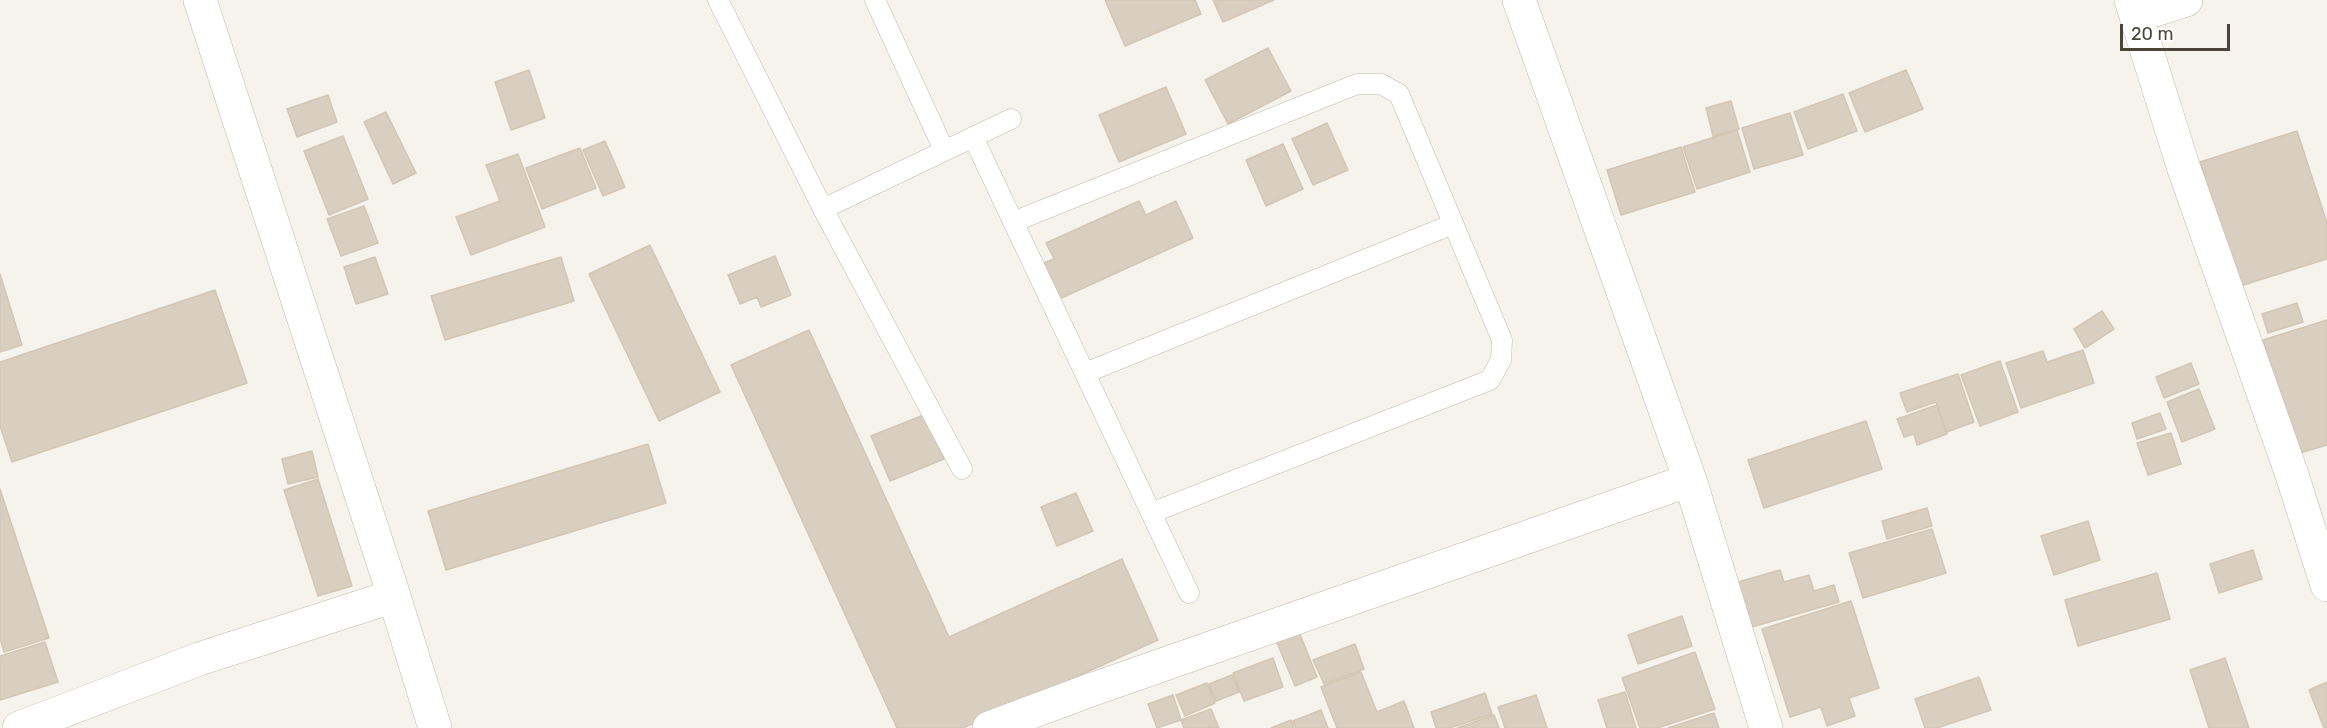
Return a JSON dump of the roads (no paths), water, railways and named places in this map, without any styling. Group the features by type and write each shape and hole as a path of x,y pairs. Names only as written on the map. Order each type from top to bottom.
{"street":[{"path":"200,0 435,728"},
{"path":"1520,0 1690,480 1766,728"},
{"path":"2186,0 2133,8 2200,218 2291,472 2327,585"},
{"path":"989,728 1085,692 1690,480"},
{"path":"19,728 199,659 394,596"}],"lane":[{"path":"718,0 823,208 962,469"},
{"path":"875,0 944,150"},
{"path":"1013,222 1357,84 1381,84 1399,94 1502,340 1501,360 1490,380 1151,513"},
{"path":"823,208 1011,119"},
{"path":"973,137 1189,593"},
{"path":"1085,373 1454,224"}]}
